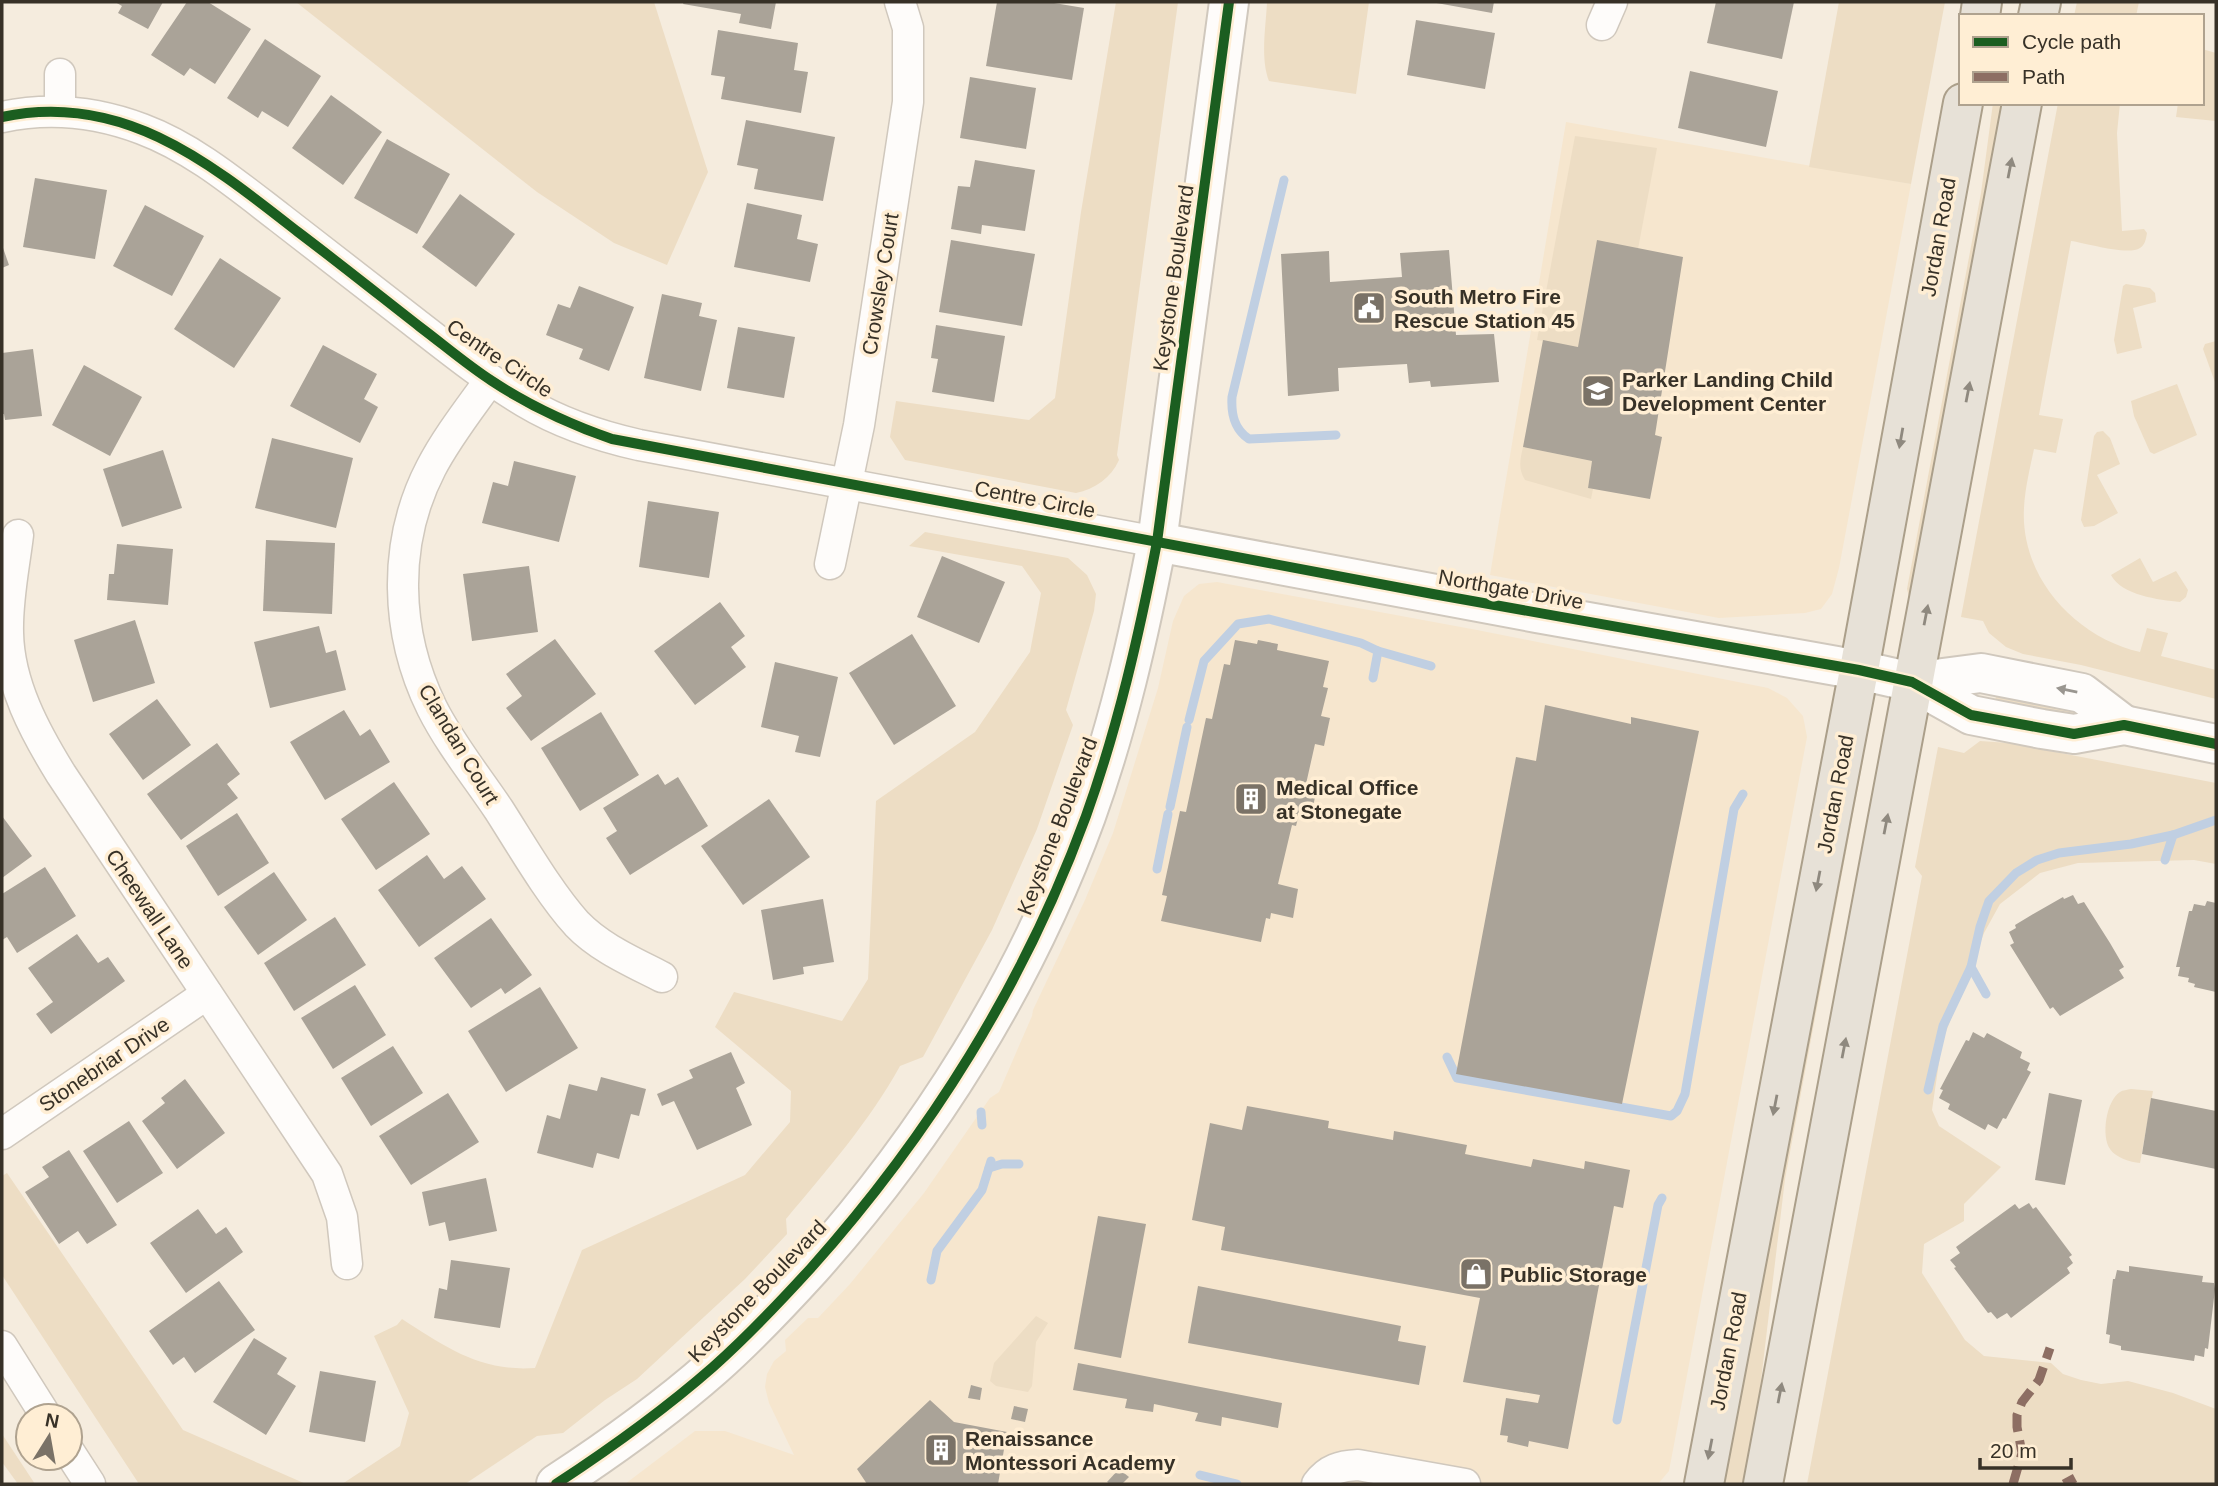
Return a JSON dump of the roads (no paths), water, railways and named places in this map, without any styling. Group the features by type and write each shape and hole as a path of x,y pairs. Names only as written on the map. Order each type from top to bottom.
{"main road":[{"name":"Jordan Road","path":"1704,1484 1859,670 1963,105"},
{"path":"1763,1484 2022,105"}],"street":[{"name":"Crowsley Court","path":"830,564 848,484 908,102 908,28 900,2"},
{"name":"Keystone Boulevard","path":"556,1484 611,1448 670,1402 748,1334 864,1206 952,1083 984,1032 1036,933 1086,816 1110,743 1129,672 1157,542 1229,2"},
{"path":"60,74 60,111"},
{"name":"Centre Circle","path":"2,117 60,111 116,120 145,130 223,174 490,380 549,415 612,439 1157,542"},
{"name":"Clandan Court","path":"490,380 431,467 414,513 403,569 402,597 411,655 434,711 538,870 578,925 616,954 662,977"},
{"name":"Cheewall Lane","path":"18,535 8,606 8,636 15,677 30,719 61,774 327,1174 342,1217 347,1264"},
{"name":"Northgate Drive","path":"1157,542 1551,616 1859,670 1912,682"},
{"path":"1912,682 1981,673 2082,693 2124,725 2216,744"},
{"name":"Stonebriar Drive","path":"2,1134 207,994"},
{"path":"2,1346 38,1402"},
{"path":"1317,1484 1328,1472 1341,1466 1358,1465 1465,1484"}],"waterway":[{"path":"1284,180 1232,397 1233,415 1240,431 1249,439 1336,435"},
{"path":"1189,720 1204,661 1238,624 1269,619 1361,643 1378,651 1431,666"},
{"path":"1373,678 1378,651"},
{"path":"1170,807 1187,727"},
{"path":"1447,1057 1457,1078 1671,1116 1677,1111 1685,1094 1734,809 1743,794"},
{"path":"1157,869 1168,814"},
{"path":"1986,994 1971,967 1980,927 1989,901 2016,873 2037,860 2059,853 2131,844 2173,835 2216,820"},
{"path":"2165,860 2173,835"},
{"path":"1928,1090 1943,1026 1971,967"},
{"path":"981,1112 982,1125"},
{"path":"931,1280 937,1251 982,1190 991,1161"},
{"path":"989,1168 1002,1164 1019,1164"},
{"path":"1617,1420 1658,1205 1662,1198"},
{"path":"1200,1475 1237,1484"}],"place":[{"name":"South Metro Fire Rescue Station 45","path":"1369,308"},
{"name":"Parker Landing Child Development Center","path":"1598,391"},
{"name":"Medical Office at Stonegate","path":"1251,799"},
{"name":"Public Storage","path":"1476,1274"},
{"name":"Renaissance Montessori Academy","path":"941,1450"}]}
